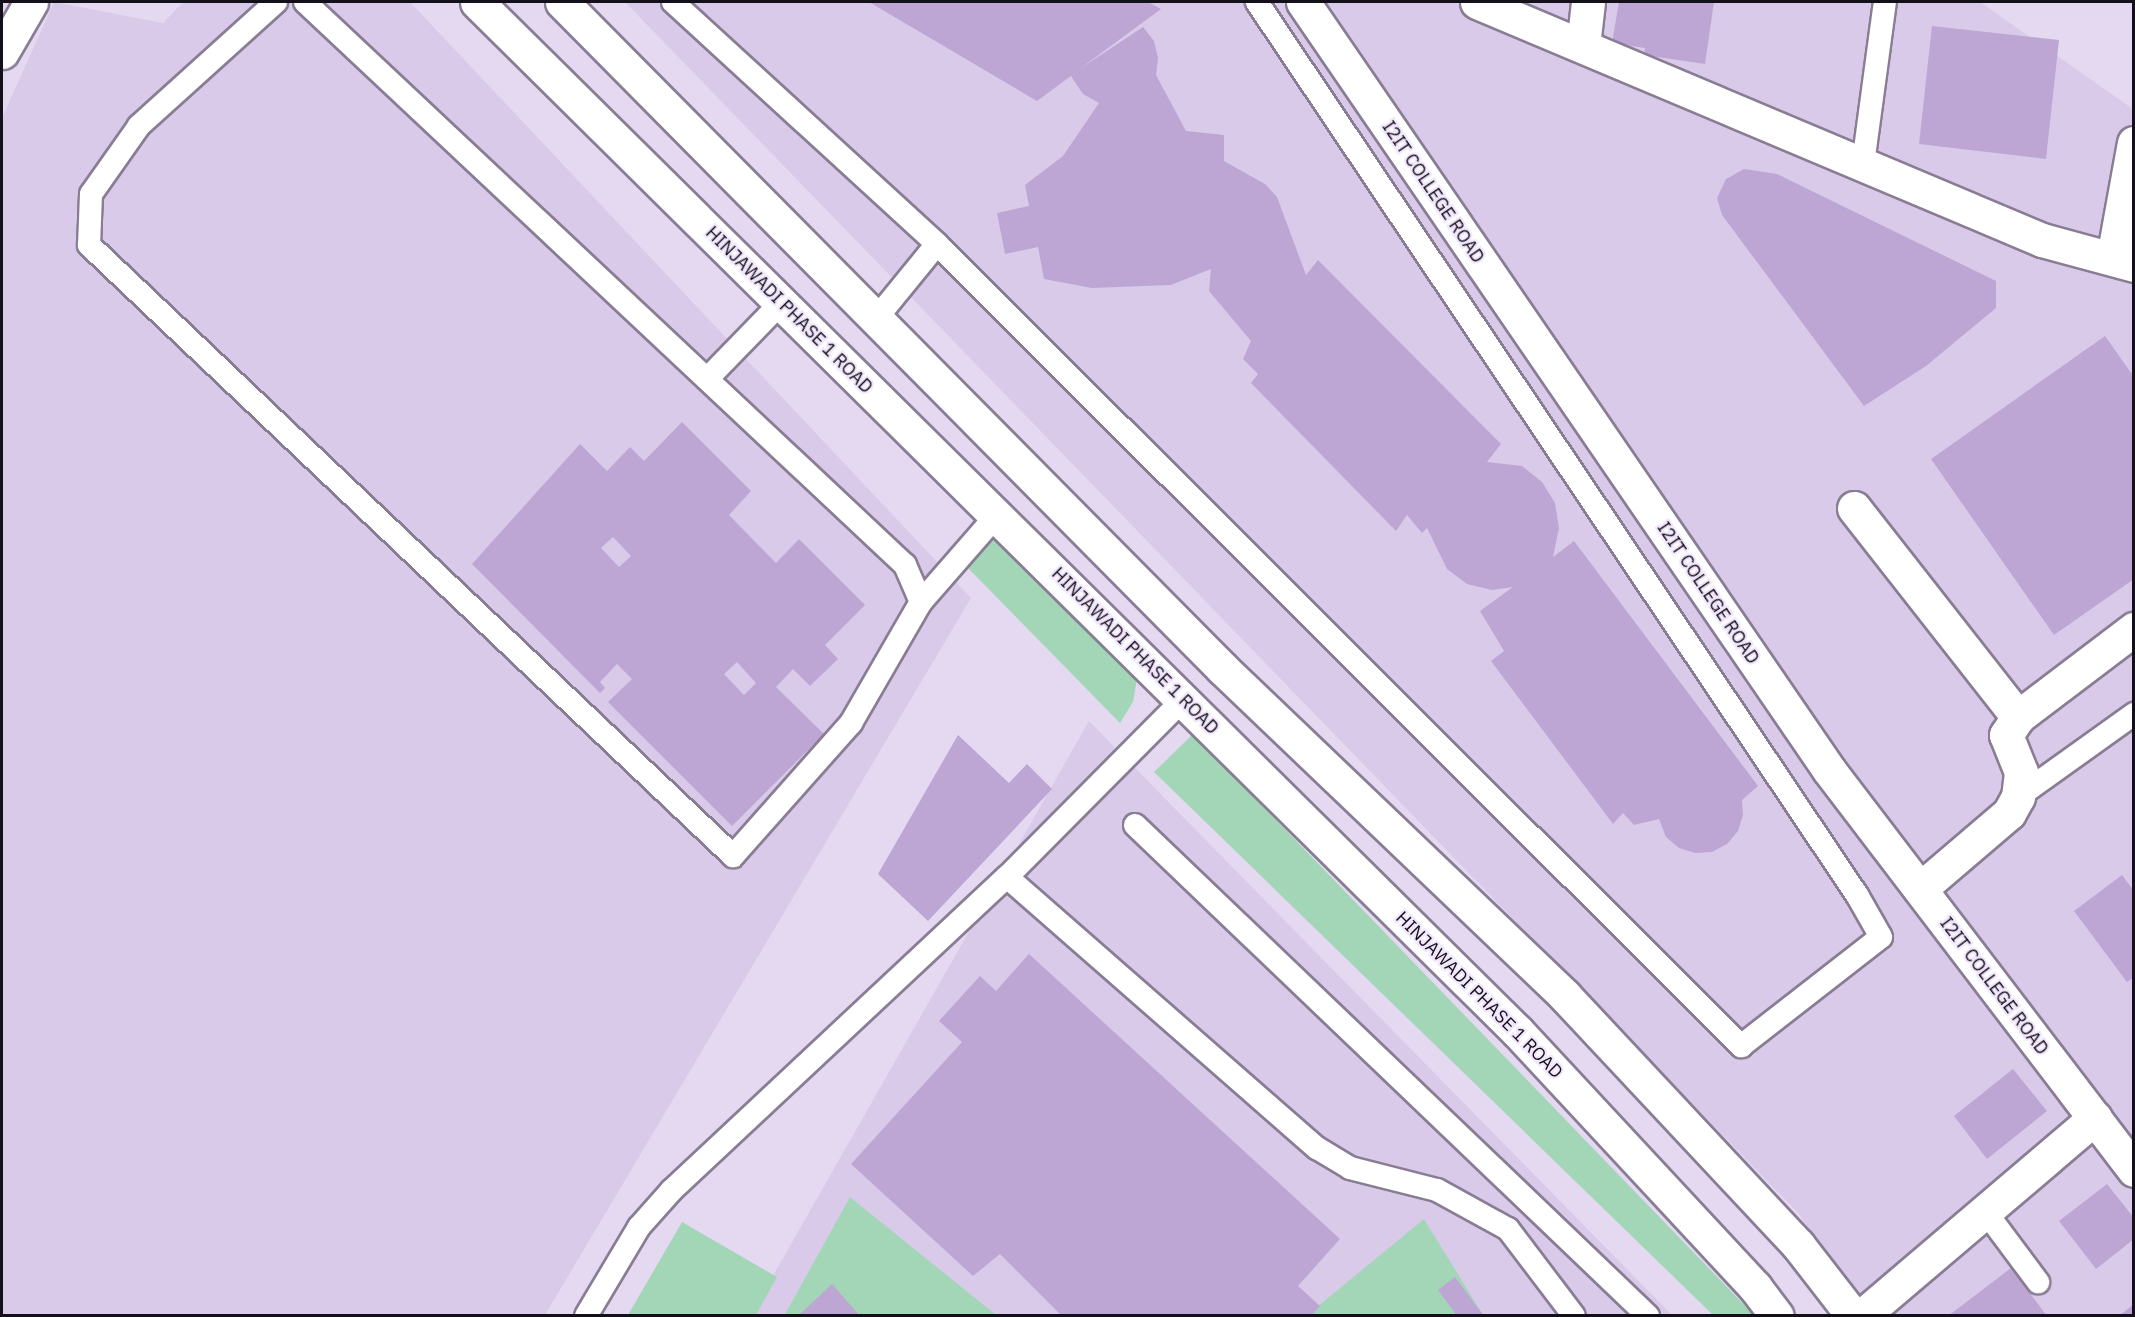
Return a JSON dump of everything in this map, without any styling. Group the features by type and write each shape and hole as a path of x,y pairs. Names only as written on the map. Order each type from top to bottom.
{"main road":[{"path":"2,52 31,2"},
{"name":"HINJAWADI PHASE 1 ROAD","path":"477,2 1518,1032 1755,1287 1777,1316"},
{"path":"562,2 1223,669 1565,996 1798,1245 1853,1316"},
{"name":"I2IT COLLEGE ROAD","path":"1303,2 1829,770 2133,1170"},
{"path":"1477,2 2042,240 2123,262 2133,143"},
{"path":"1583,46 1588,2"},
{"path":"1854,508 2018,717"},
{"path":"1920,889 2009,813 2018,797 2021,772 2007,735 2018,717 2133,629"},
{"path":"1862,1316 2095,1118"}],"lane":[{"path":"276,2 139,126 91,194 89,245 734,856 851,723 921,602 997,515"},
{"path":"305,2 905,565 921,602"},
{"path":"673,2 937,244 1742,1046 1881,937 1857,895 1257,2"},
{"path":"1863,164 1885,2"},
{"path":"875,320 937,244"},
{"path":"707,380 782,302"},
{"path":"586,1316 639,1227 672,1190 1007,877 1184,699"},
{"path":"2018,797 2133,714"},
{"path":"1135,825 1648,1316"},
{"path":"1007,877 1317,1148 1350,1168 1437,1190 1508,1229 1574,1316"},
{"path":"1985,1211 2038,1281"}],"shaded area":[{"path":"54,2 163,23 183,2 410,2 971,598 545,1315 2,1316 2,118"},
{"path":"625,2 1980,2 2133,109 2133,1315 1870,1315 1798,1213"},
{"path":"1089,721 1672,1315 750,1316"}],"green space":[{"path":"997,529 1138,673 1133,702 1120,723 966,566"},
{"path":"1193,734 1754,1315 1713,1315 1154,772"},
{"path":"850,1197 996,1315 784,1316"},
{"path":"1424,1219 1483,1315 1306,1316"},
{"path":"682,1222 777,1277 756,1315 628,1315"}],"building":[{"path":"869,2 1148,2 1161,9 1081,68 1143,27 1154,41 1158,58 1156,75 1186,131 1224,135 1224,161 1265,184 1277,197 1306,275 1318,260 1501,444 1487,462 1522,466 1542,482 1555,503 1559,528 1553,557 1574,541 1758,786 1742,800 1743,815 1738,831 1727,844 1712,852 1695,853 1679,848 1666,837 1659,819 1634,825 1623,813 1613,824 1491,661 1504,651 1480,611 1513,587 1492,590 1467,584 1447,569 1427,528 1422,533 1407,515 1396,531 1251,383 1258,374 1243,359 1251,341 1209,291 1211,269 1171,285 1092,288 1044,279 1038,247 1005,254 997,213 1029,206 1025,185 1063,156 1099,103 1083,94 1071,76 1037,101"},
{"path":"1619,2 1714,2 1705,64 1644,55 1645,48 1612,43"},
{"path":"1932,26 2059,40 2046,159 1919,144"},
{"path":"1744,169 1777,174 1996,281 1996,308 1926,366 1864,406 1722,215 1717,198 1726,179"},
{"path":"2105,336 2134,377 2134,579 2054,635 1931,459"},
{"path":"682,422 751,491 729,515 776,563 799,539 865,605 825,645 838,659 810,686 793,669 776,687 824,734 732,826 608,702 632,679 617,664 600,682 605,688 600,693 472,564 580,444 607,471 630,447 644,461","holes":["613,537 631,556 619,567 601,548","737,662 756,683 744,695 724,674"]},
{"path":"958,735 1009,783 1027,764 1052,789 928,921 878,874"},
{"path":"2122,875 2134,891 2134,977 2127,982 2074,911"},
{"path":"1029,954 1340,1239 1298,1286 1320,1306 1311,1316 1062,1316 1000,1254 973,1276 851,1164 962,1042 939,1021 980,976 996,991"},
{"path":"2013,1069 2047,1111 1987,1159 1954,1116"},
{"path":"2107,1184 2134,1218 2134,1239 2096,1269 2059,1221"},
{"path":"2011,1268 2047,1316 1948,1316"},
{"path":"1455,1277 1484,1316 1457,1316 1438,1290"},
{"path":"832,1284 860,1316 798,1316"},
{"path":"2134,1304 2134,1316 2119,1316"}]}
